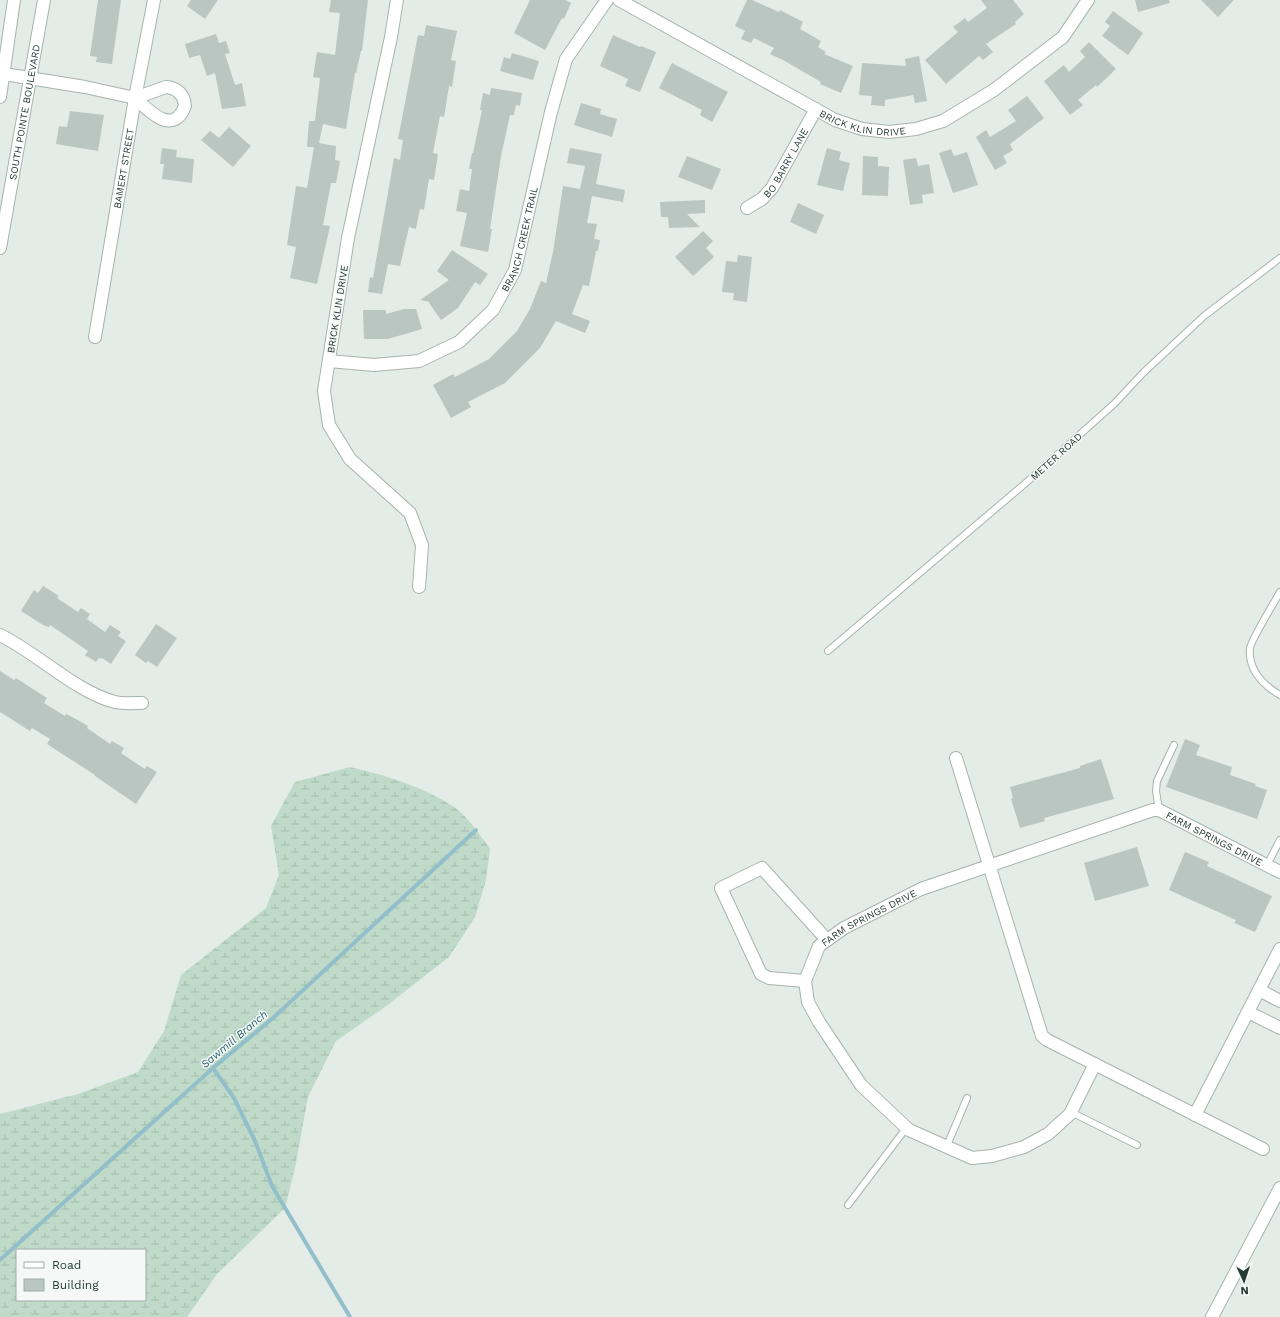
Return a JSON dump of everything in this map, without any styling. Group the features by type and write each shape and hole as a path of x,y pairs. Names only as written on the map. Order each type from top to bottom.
{"street":[{"path":"0,97 1,73 14,0"},
{"name":"SOUTH POINTE BOULEVARD","path":"0,248 44,0"},
{"name":"BAMERT STREET","path":"95,337 134,98 154,0"},
{"name":"BRICK KLIN DRIVE","path":"397,0 391,37 348,238 324,391 329,425 350,459 410,514 422,545 419,587"},
{"name":"BRANCH CREEK TRAIL","path":"329,360 374,365 419,361 459,342 493,310 515,270 551,112 566,59 607,0"},
{"name":"BRICK KLIN DRIVE","path":"619,0 835,120 862,129 888,132 916,129 943,121 994,90 1063,36 1088,0"},
{"path":"1,73 29,79 85,87 134,98"},
{"name":"BO BARRY LANE","path":"747,208 762,199 772,188 816,110"},
{"path":"0,635 18,644 94,695 116,703 142,703"},
{"path":"956,758 1042,1036 1047,1040 1263,1150"},
{"name":"FARM SPRINGS DRIVE","path":"1095,1064 1071,1112 1048,1134 1024,1147 992,1156 972,1158 946,1148 907,1127 861,1085 819,1022 808,1002 805,981 812,960 819,946 844,928 921,889 1153,810 1160,810 1280,872"},
{"path":"805,981 769,978 761,974 721,888 762,868 827,940"},
{"path":"1195,1115 1280,949"},
{"path":"1259,990 1280,1001"},
{"path":"1248,1012 1280,1028"},
{"path":"1212,1317 1280,1188"}],"lane":[{"name":"METER ROAD","path":"828,651 1045,466 1115,403 1143,373 1204,316 1280,258"},
{"path":"1280,592 1250,647 1254,670 1266,686 1280,695"},
{"path":"1160,810 1156,791 1157,781 1174,745"},
{"path":"1267,865 1280,840"},
{"path":"946,1148 967,1098"},
{"path":"1071,1112 1137,1145"},
{"path":"848,1205 907,1127"}],"green space":[{"path":"350,767 417,787 459,811 478,832 490,849 486,880 475,917 449,957 385,1007 336,1041 308,1097 295,1168 285,1208 217,1274 187,1317 0,1317 0,1114 78,1094 138,1072 164,1031 181,975 266,908 279,875 271,826 295,782"}],"building":[{"path":"98,0 121,0 112,64 96,62 97,57 90,56"},
{"path":"191,0 218,0 205,19 187,6"},
{"path":"331,0 368,0 362,51 355,73 346,129 323,124 319,143 336,146 335,160 340,161 336,183 331,183 323,225 330,226 317,284 290,278 296,247 287,245 296,186 307,188 314,147 307,147 309,121 315,121 320,78 313,77 317,52 335,55 340,13 329,12"},
{"path":"530,0 565,0 571,3 564,19 562,18 545,50 514,33"},
{"path":"747,0 752,0 779,12 780,10 803,22 800,29 821,41 818,47 826,52 824,54 853,66 841,93 820,84 821,82 770,54 774,48 754,38 751,43 741,39 745,31 735,26"},
{"path":"981,0 1013,0 1024,14 1015,22 1016,24 986,44 993,52 983,60 979,56 946,84 925,60 958,32 953,27 965,18 968,22 987,8"},
{"path":"1135,0 1169,0 1170,3 1138,12"},
{"path":"1201,0 1234,0 1218,17"},
{"path":"1113,11 1143,33 1128,55 1102,36 1110,26 1105,22"},
{"path":"426,25 457,31 451,60 456,61 452,87 449,86 444,117 440,116 433,153 438,154 434,180 429,179 424,210 420,209 416,229 409,227 400,266 388,264 382,294 368,292 370,277 373,278 394,158 400,160 403,140 398,139 418,35 424,36"},
{"path":"216,34 219,43 226,41 230,53 225,54 235,85 242,83 246,106 222,109 215,73 207,76 200,55 189,58 185,44"},
{"path":"613,35 640,47 641,46 656,52 640,92 625,86 628,79 600,66"},
{"path":"1089,42 1116,69 1097,87 1096,85 1078,100 1083,105 1070,115 1044,81 1064,65 1069,72 1085,57 1080,51"},
{"path":"512,53 539,61 533,80 500,71 504,57 510,59"},
{"path":"919,56 927,101 915,103 913,95 885,100 885,106 871,105 872,96 859,95 862,63 906,66 905,59"},
{"path":"672,63 728,92 712,122 700,115 702,110 659,88"},
{"path":"491,88 522,93 520,106 516,105 514,115 510,115 501,156 488,252 460,246 467,213 456,211 460,189 469,191 472,169 469,169 482,110 480,110 483,93 490,95"},
{"path":"1027,96 1044,118 1010,144 1013,150 1003,156 1007,163 995,170 976,137 986,130 990,137 1016,121 1008,110"},
{"path":"581,103 601,109 600,114 617,119 612,137 574,125"},
{"path":"70,111 104,115 98,151 56,144 59,126 67,127"},
{"path":"229,127 251,146 233,167 201,140 210,131 219,138"},
{"path":"162,148 177,150 176,157 194,159 192,183 162,179 164,164 160,164"},
{"path":"570,148 602,154 596,184 625,190 623,202 592,196 587,223 597,224 594,239 600,240 598,251 596,251 589,286 583,285 572,314 590,321 585,333 556,321 540,348 505,383 468,402 471,407 451,418 433,385 453,374 455,377 489,359 517,331 530,309 541,281 546,283 553,252 563,186 580,189 585,166 567,163"},
{"path":"827,148 841,152 839,160 850,163 843,191 817,185"},
{"path":"951,149 954,156 967,152 978,185 953,193 939,153"},
{"path":"687,156 721,169 712,190 678,177"},
{"path":"863,156 878,157 878,166 889,167 888,196 862,195"},
{"path":"916,158 918,166 929,164 934,193 922,195 923,203 910,205 903,160"},
{"path":"705,200 705,213 687,214 700,227 669,228 668,217 661,217 660,202"},
{"path":"798,203 824,215 816,234 790,222"},
{"path":"703,231 713,241 706,248 714,257 693,276 675,257"},
{"path":"452,250 488,274 480,285 475,282 458,308 441,320 429,303 430,302 420,300 449,280 437,271"},
{"path":"738,255 752,257 747,302 733,300 734,293 722,292 726,261 737,262"},
{"path":"404,309 416,309 422,329 388,339 364,339 363,310 386,310 386,314"},
{"path":"43,586 59,596 57,598 78,612 81,608 90,614 87,619 105,632 110,625 121,632 118,636 126,641 111,664 102,658 99,658 96,662 85,655 88,651 50,625 49,627 43,625 21,611 34,590 38,593"},
{"path":"156,624 177,638 157,667 148,661 146,663 135,655"},
{"path":"0,671 14,680 16,678 47,698 44,703 65,716 66,714 88,726 87,728 110,744 112,741 124,748 121,753 145,769 147,766 157,772 136,804 47,744 50,739 32,728 30,731 0,712"},
{"path":"1185,739 1200,745 1196,755 1232,767 1230,775 1256,784 1255,786 1267,790 1257,819 1166,787"},
{"path":"1101,759 1114,799 1044,818 1045,821 1020,828 1011,799 1013,798 1010,787 1080,768 1080,766"},
{"path":"1137,847 1149,886 1095,901 1084,863"},
{"path":"1185,852 1209,862 1207,866 1272,896 1255,932 1234,923 1236,920 1169,890"}],"waterway":[{"name":"Sawmill Branch","path":"0,1260 213,1068 273,1018 476,830"},
{"path":"213,1068 234,1098 255,1141 272,1186 350,1317"}]}
